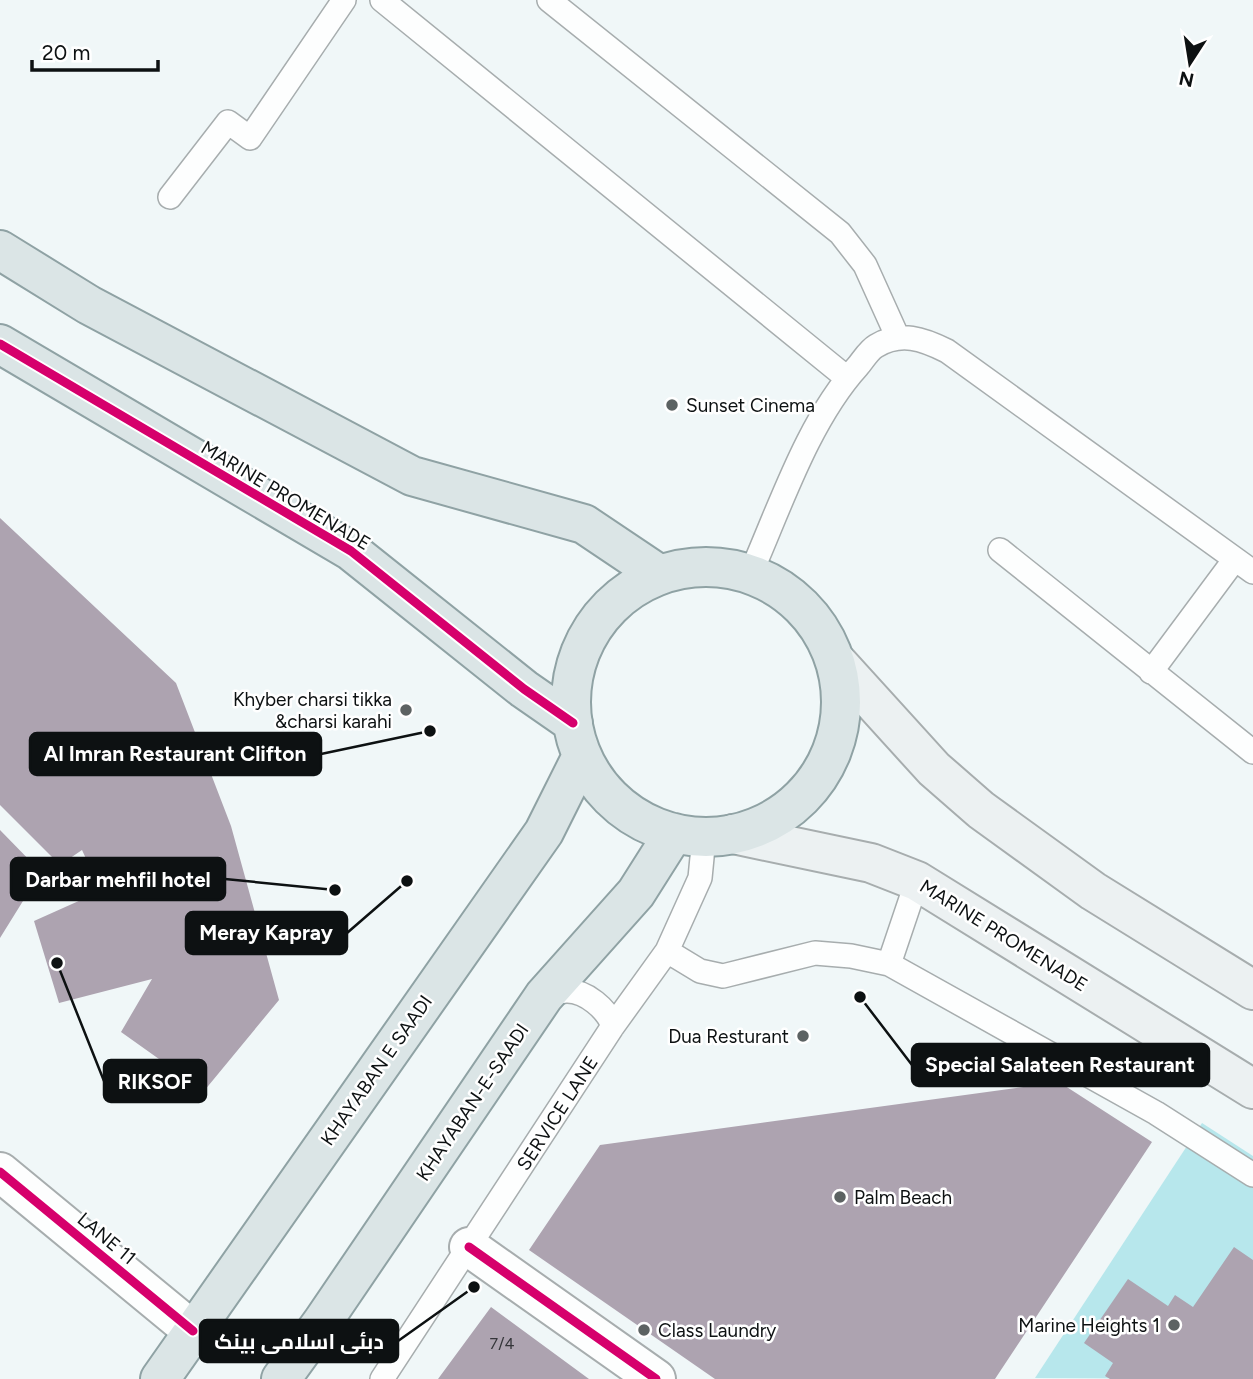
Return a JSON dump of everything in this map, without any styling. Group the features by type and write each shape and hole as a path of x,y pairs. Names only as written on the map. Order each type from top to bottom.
{"main road":[{"path":"0,250 89,305 412,476 584,524 660,576"},
{"name":"MARINE PROMENADE","path":"0,344 351,551 524,689 578,740"},
{"path":"690,568 720,568 750,575 778,589 803,608 822,632 835,660 841,688 841,717 835,745 824,770 806,793 785,812 760,826 704,835 645,823 620,805 597,783 578,740 571,693 576,663 589,634 608,609 632,590 660,576 690,568"},
{"path":"835,660 934,769 981,810 1093,891 1253,990"},
{"name":"KHAYABAN E SAADI","path":"160,1379 544,832 578,740"},
{"name":"MARINE PROMENADE","path":"704,835 871,863 917,881 1253,1089"},
{"name":"KHAYABAN-E-SAADI","path":"281,1379 544,996 636,893 704,835"}],"street":[{"name":"LANE 11","path":"0,1172 193,1331"},
{"path":"469,1247 656,1379"}],"lane":[{"path":"170,197 228,122 250,138 344,0"},
{"path":"382,0 847,378"},
{"path":"549,0 840,233 865,265 898,338"},
{"path":"750,575 814,428 847,378 875,346 898,338 920,338 947,351 1244,566 1151,672"},
{"path":"1000,550 1253,752"},
{"name":"SERVICE LANE","path":"382,1379 613,1026 667,951 700,878 704,835"},
{"path":"889,964 917,881"},
{"path":"667,951 700,971 723,976 815,953 851,956 889,964 1156,1113 1253,1175"},
{"path":"544,996 567,991 584,996 598,1004 610,1016 613,1026"}],"shaded area":[{"path":"1202,1123 1253,1156 1253,1379 1035,1378"}],"building":[{"path":"0,518 176,683 231,826 279,1000 204,1091 121,1032 152,979 59,1003 34,921 101,891 82,850 60,865 0,805"},
{"path":"0,830 41,872 0,938"},
{"name":"Palm Beach","path":"1059,1082 1152,1142 995,1379 715,1379 529,1250 600,1145"},
{"name":"Marine Heights 1","path":"1234,1247 1253,1260 1253,1379 1110,1379 1105,1376 1113,1363 1084,1343 1128,1279 1168,1306 1175,1295 1193,1307"},
{"path":"491,1307 589,1379 438,1379"}],"cycle path":[{"path":"0,344 351,551 524,689 573,723"},
{"path":"0,1172 193,1331"},
{"path":"469,1247 656,1379"}],"place":[{"name":"Sunset Cinema","path":"672,405"},
{"name":"Khyber charsi tikka &charsi karahi","path":"406,710"},
{"name":"Al Imran Restaurant Clifton","path":"430,731"},
{"name":"Meray Kapray","path":"407,881"},
{"name":"Darbar mehfil hotel","path":"335,890"},
{"name":"RIKSOF","path":"57,963"},
{"name":"Special Salateen Restaurant","path":"860,997"},
{"name":"Dua Resturant","path":"803,1036"},
{"name":"Palm Beach","path":"840,1197"},
{"name":"دبئی اسلامی بینک","path":"474,1287"},
{"name":"Marine Heights 1","path":"1174,1325"},
{"name":"Class Laundry","path":"644,1330"}]}
